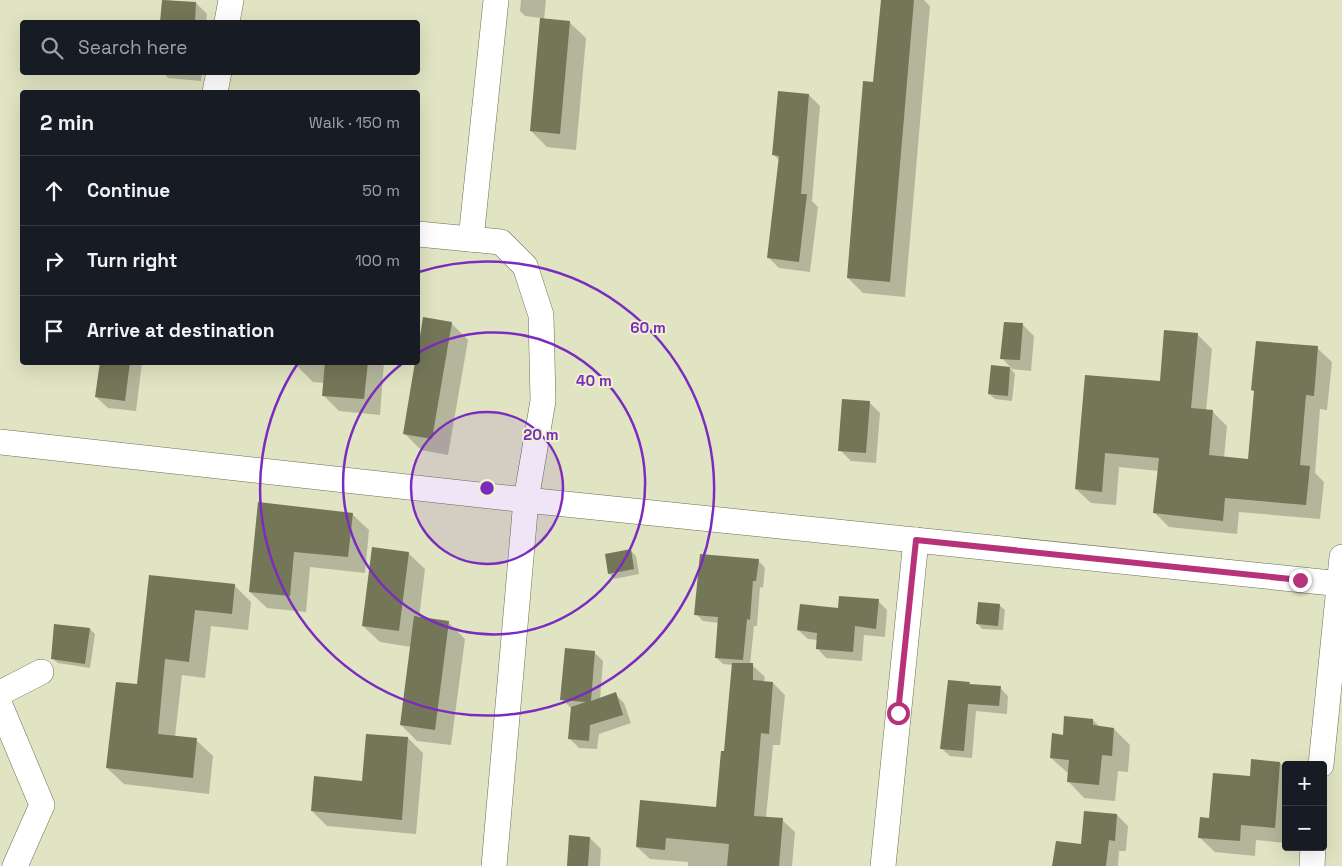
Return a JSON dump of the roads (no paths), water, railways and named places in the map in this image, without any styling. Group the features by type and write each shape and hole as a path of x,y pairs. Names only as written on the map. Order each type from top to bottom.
{"street":[{"path":"227,20 231,0"},
{"path":"471,239 496,0"},
{"path":"216,90 219,75"},
{"path":"420,234 501,242 525,266 541,315 543,401 526,500 494,866"},
{"path":"0,442 526,500 1340,584"},
{"path":"882,866 916,540"},
{"path":"1321,761 1342,557"},
{"path":"0,693 41,672"},
{"path":"0,704 42,804 15,866"},
{"path":"1312,866 1313,851"}]}
